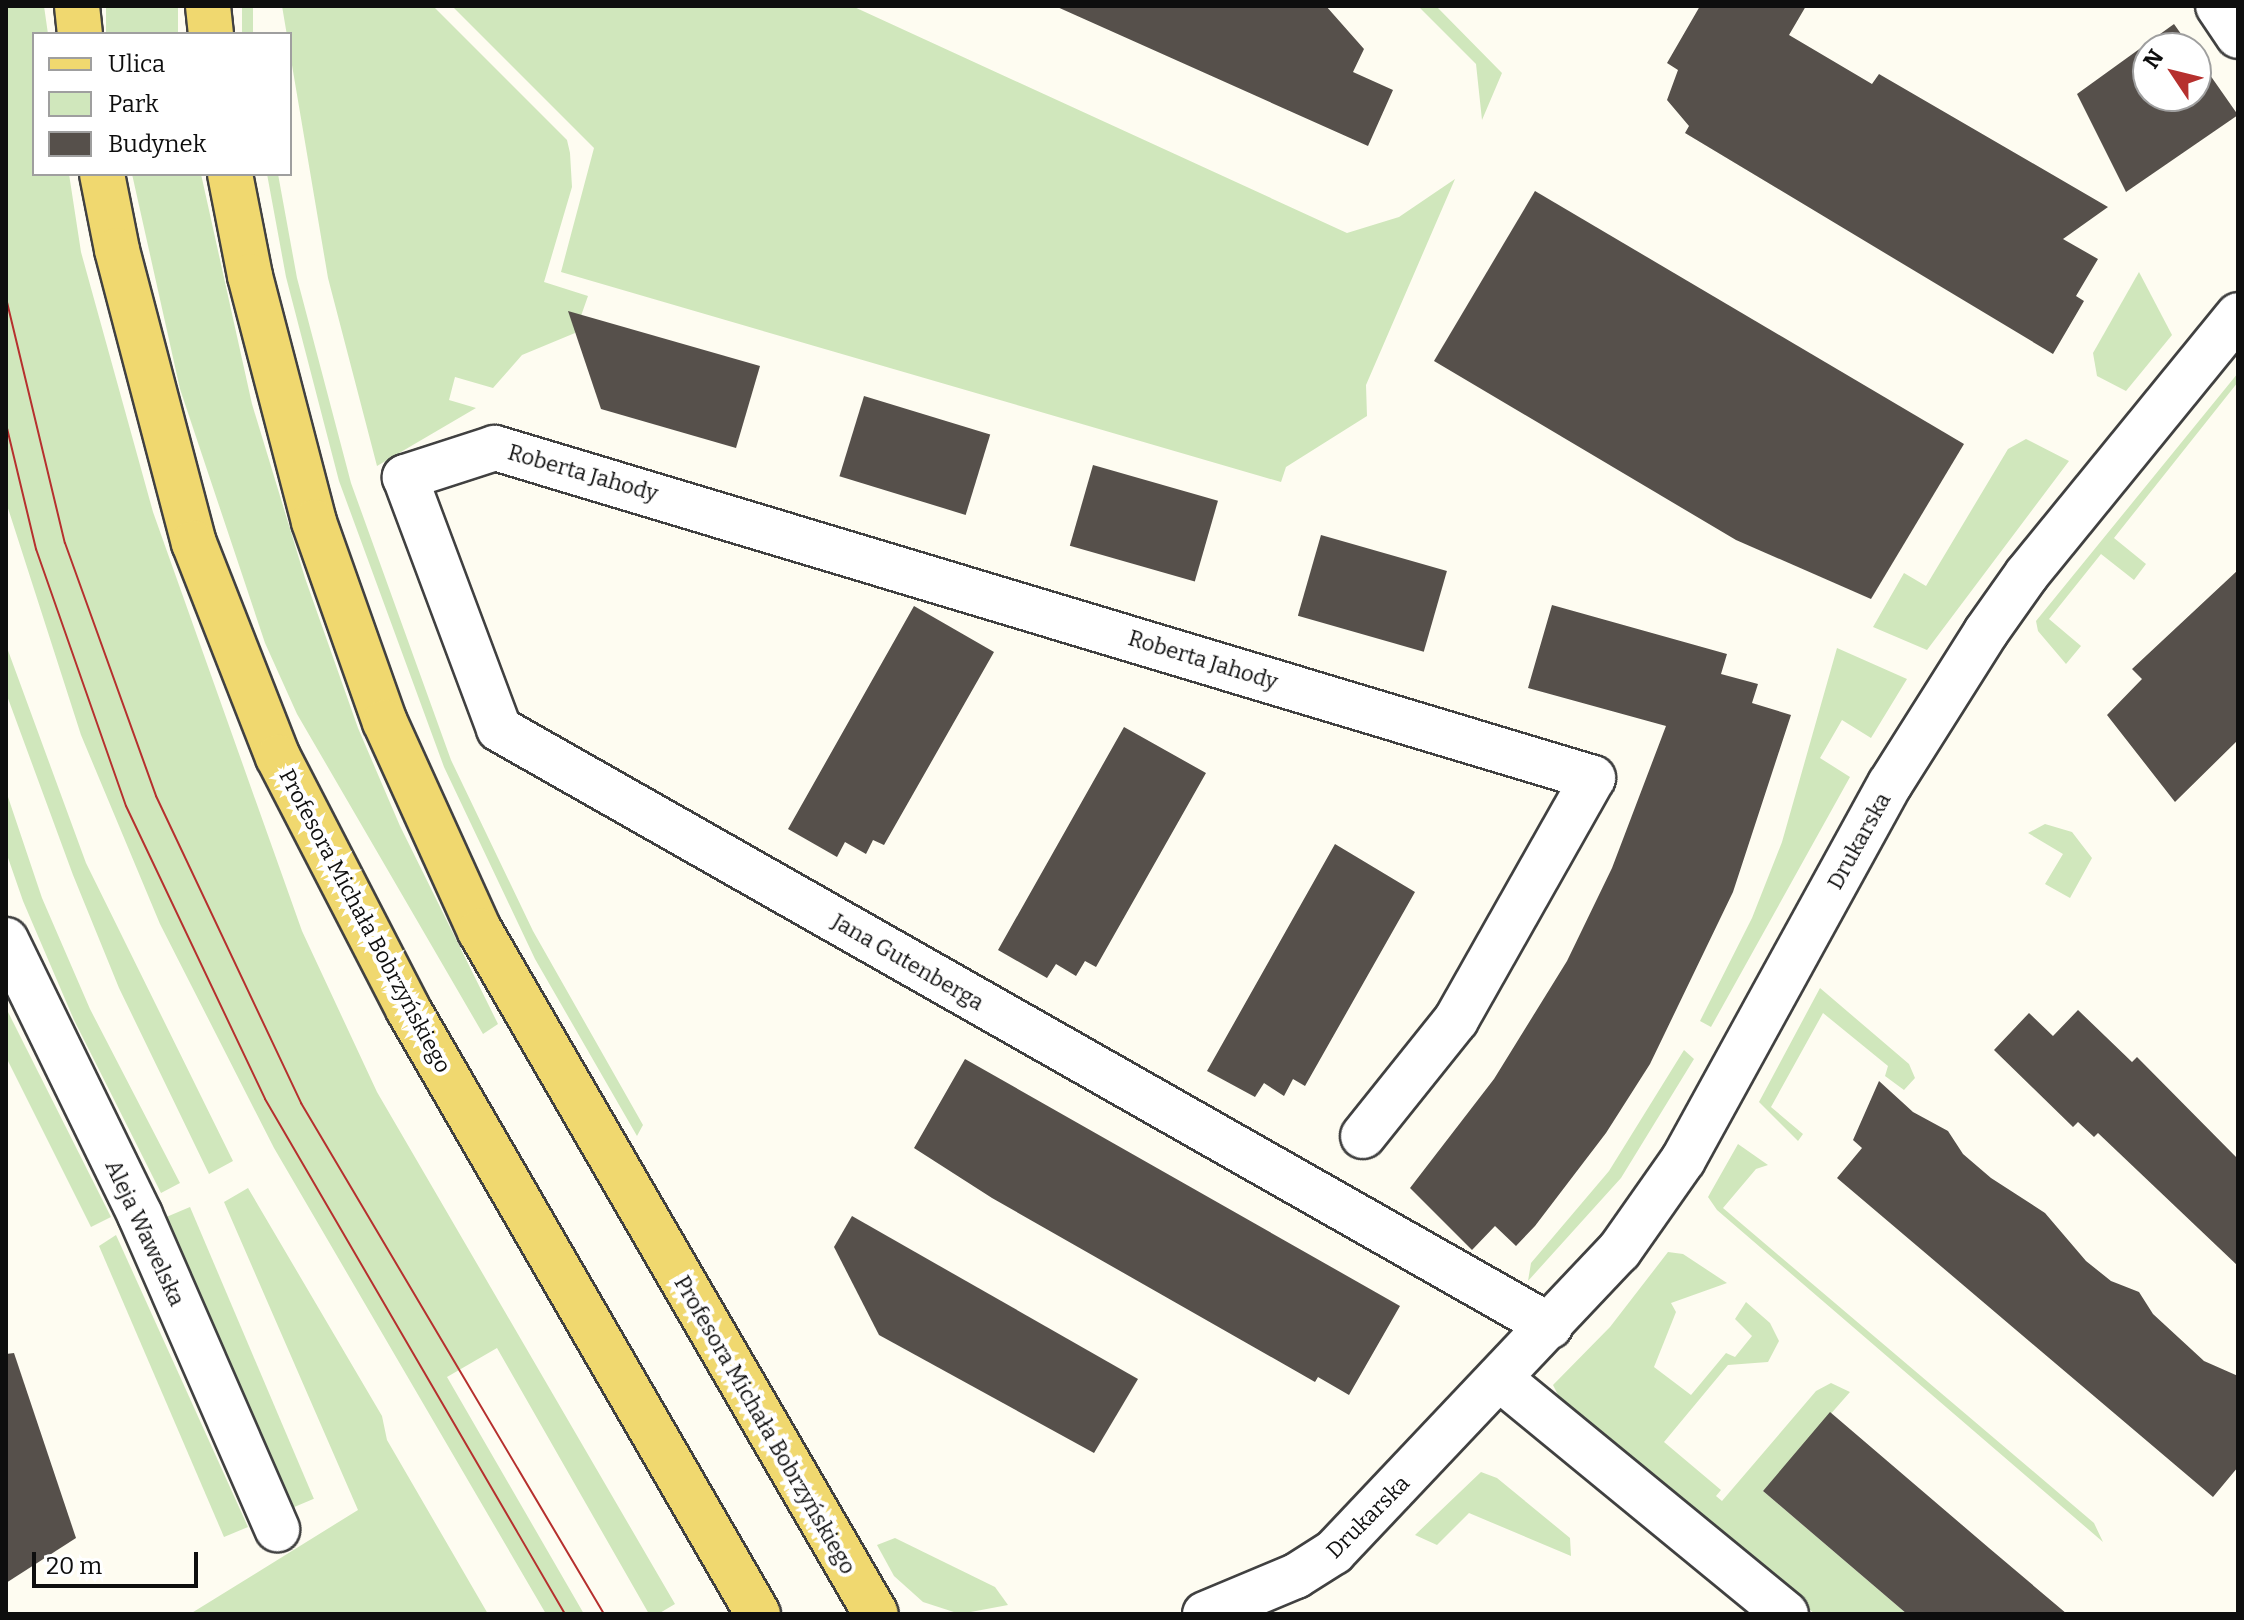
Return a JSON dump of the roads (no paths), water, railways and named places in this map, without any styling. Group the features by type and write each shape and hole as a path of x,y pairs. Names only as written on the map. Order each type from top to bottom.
{"main road":[{"path":"77,6 80,32"},
{"path":"208,6 211,32"},
{"name":"Profesora Michała Bobrzyńskiego","path":"102,176 117,250 194,543 278,757 408,1009 758,1614"},
{"name":"Profesora Michała Bobrzyńskiego","path":"230,176 250,276 314,522 385,722 480,931 876,1614"}],"street":[{"path":"2218,6 2238,36"},
{"name":"Drukarska","path":"1195,1614 1205,1614 1321,1563 1619,1251 1683,1160 1890,784 1994,620 2238,315"},
{"name":"Roberta Jahody","path":"405,477 495,448 1593,778 1456,1020 1363,1136"},
{"name":"Jana Gutenberga","path":"405,477 499,729 1550,1326"},
{"name":"Aleja Wawelska","path":"6,940 140,1215 277,1529"},
{"path":"1500,1379 1786,1614"}],"tram line":[{"path":"6,298 65,543 156,796 301,1103 604,1614"},
{"path":"6,424 36,549 126,806 265,1099 565,1614"}]}
